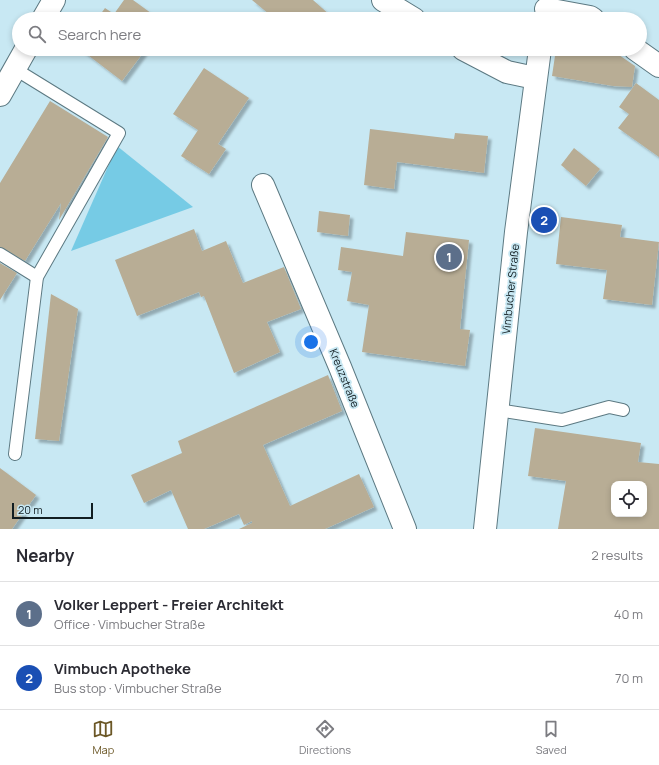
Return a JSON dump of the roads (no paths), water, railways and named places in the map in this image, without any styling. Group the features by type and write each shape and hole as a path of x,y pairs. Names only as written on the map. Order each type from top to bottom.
{"street":[{"path":"47,12 54,0"},
{"path":"383,0 403,12"},
{"path":"546,9 562,12"},
{"path":"0,95 22,56"},
{"path":"476,56 507,72 535,78"},
{"name":"Vimbucher Straße","path":"485,529 497,410 539,56"},
{"path":"645,56 659,66"},
{"name":"Kreuzstraße","path":"263,185 340,367 405,529"}],"lane":[{"path":"15,69 118,132 38,277 15,454"},
{"path":"0,254 38,277"},
{"path":"497,410 562,420 609,407 623,410"}],"place":[{"name":"Vimbuch Apotheke","path":"544,220"},
{"name":"Volker Leppert - Freier Architekt","path":"449,257"}]}
